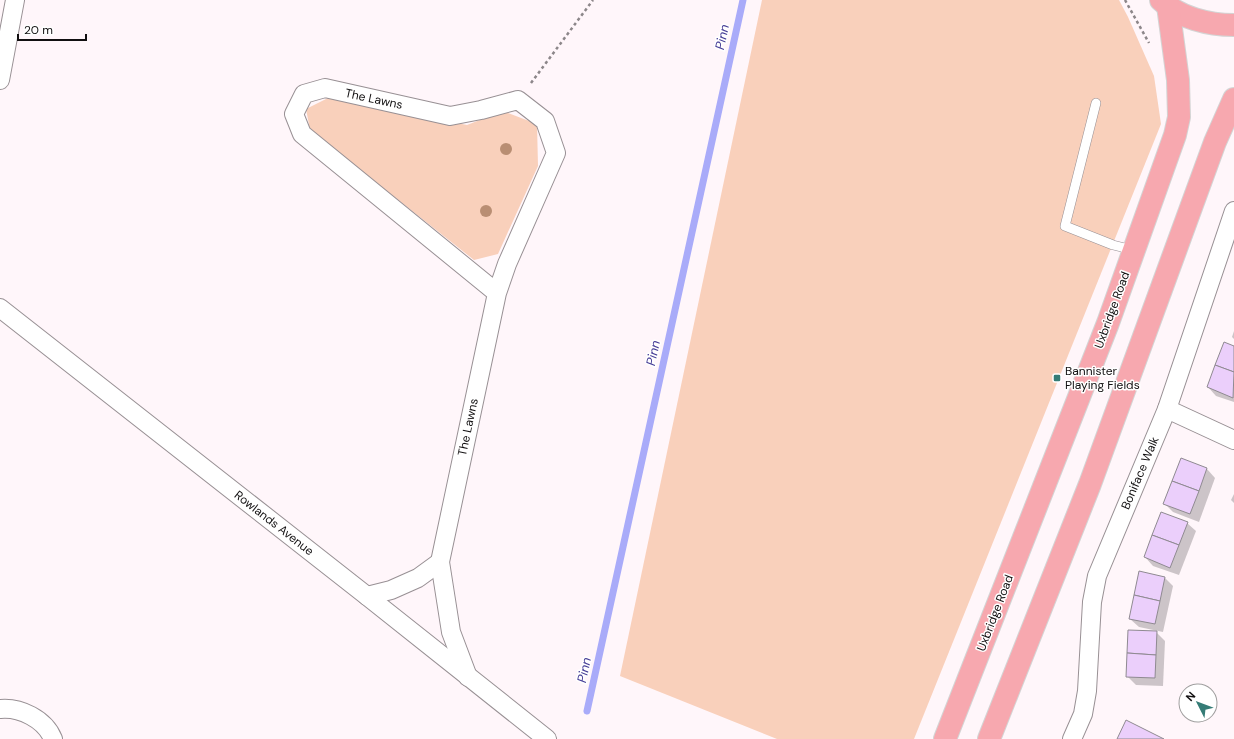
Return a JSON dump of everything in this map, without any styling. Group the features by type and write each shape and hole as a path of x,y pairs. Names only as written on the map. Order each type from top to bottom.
{"main road":[{"path":"1165,3 1197,21 1234,25"},
{"name":"Uxbridge Road","path":"945,739 1108,324 1175,135 1179,117 1178,80 1165,3"},
{"path":"989,739 1090,484 1215,142 1234,99"}],"street":[{"path":"0,80 15,0"},
{"name":"The Lawns","path":"440,562 497,292 507,264 556,153 545,121 518,100 481,110 450,116 325,88 304,94 294,114 302,134 497,292"},
{"name":"Boniface Walk","path":"1072,739 1083,714 1087,691 1092,602 1096,576 1167,410 1234,211"},
{"name":"Rowlands Avenue","path":"0,308 547,739"},
{"path":"1167,410 1234,440"},
{"path":"367,596 391,590 418,578 440,562 451,632 468,677"},
{"path":"0,709 8,708 22,712 37,720 50,733 53,739"}],"lane":[{"path":"1096,103 1065,226 1113,244 1134,250"}],"path":[{"path":"518,100 593,0"},
{"path":"1125,0 1151,46"}],"shaded area":[{"path":"762,0 1119,0 1154,76 1161,124 914,739 777,739 620,676"},
{"path":"330,97 467,125 503,111 537,124 538,166 498,254 474,260 310,130 306,109"}],"building":[{"path":"1224,342 1234,346 1234,372 1215,365"},
{"path":"1215,365 1234,372 1233,398 1207,387"},
{"path":"1181,458 1207,468 1199,491 1172,481"},
{"path":"1172,481 1199,491 1190,514 1163,504"},
{"path":"1161,512 1188,522 1179,545 1152,535"},
{"path":"1152,535 1179,545 1170,568 1144,557"},
{"path":"1139,571 1165,577 1160,601 1134,595"},
{"path":"1134,595 1160,601 1155,624 1129,619"},
{"path":"1128,630 1157,631 1156,655 1127,653"},
{"path":"1127,653 1156,655 1155,678 1126,677"},
{"path":"1126,720 1164,739 1117,739"}],"waterway":[{"name":"Pinn","path":"587,711 743,0"}],"place":[{"name":"Bannister Playing Fields","path":"1057,378"}]}
